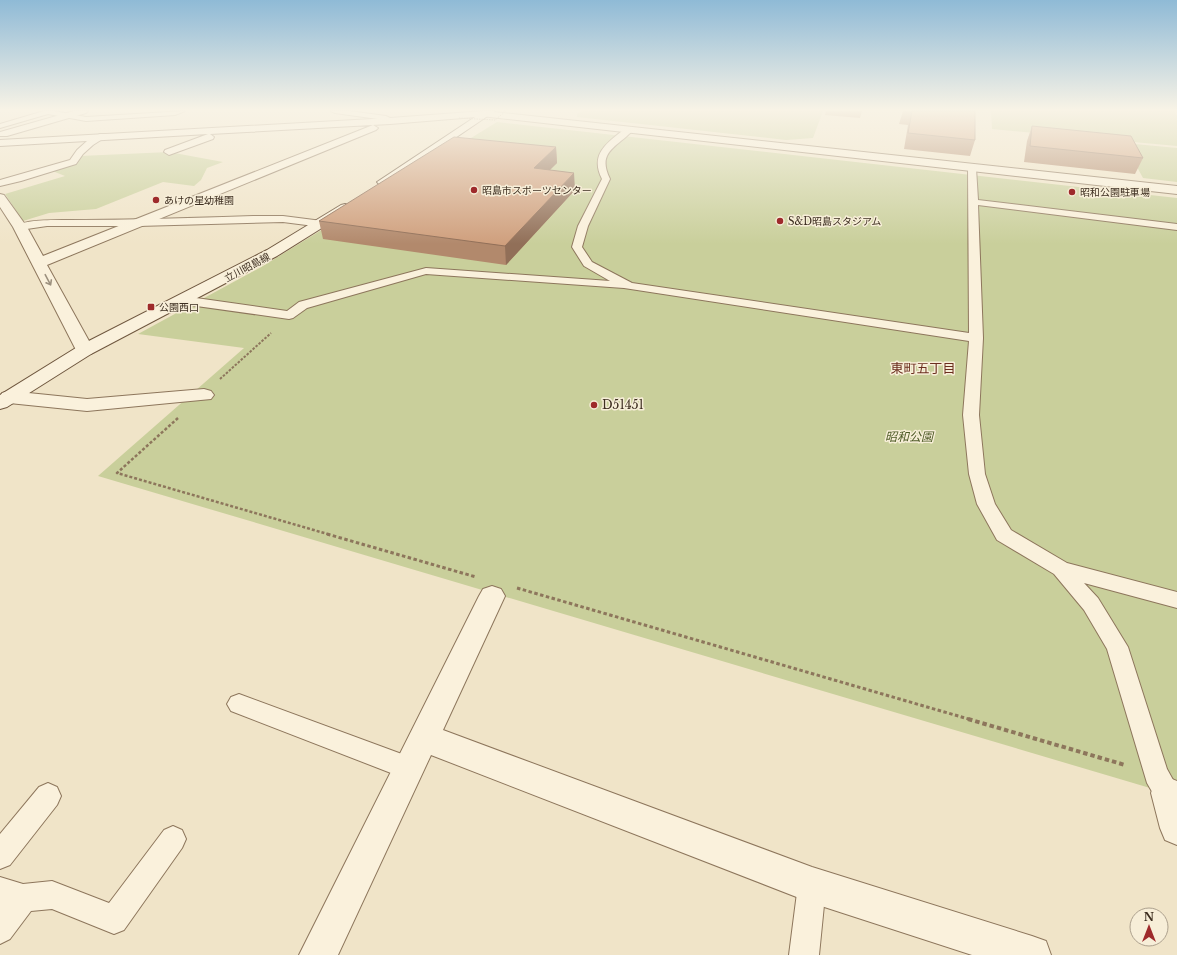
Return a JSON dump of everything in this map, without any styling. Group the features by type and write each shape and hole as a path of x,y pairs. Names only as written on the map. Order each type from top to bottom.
{"street":[{"path":"39,263 305,156"},
{"path":"374,189 423,156"},
{"path":"860,156 1177,190"},
{"path":"0,198 14,226 39,263 84,350"},
{"name":"立川昭島線","path":"5,400 84,350 272,253 322,224 354,202"},
{"path":"5,400 87,405 204,395"},
{"path":"318,955 496,587"},
{"path":"423,737 812,886 1032,955"},
{"path":"1162,783 1177,828"}],"lane":[{"path":"0,183 73,162 78,156"},
{"path":"604,156 600,166 606,179 583,226 577,247 588,264 629,286"},
{"path":"972,168 976,338 971,415 977,474 986,504 1004,535 1061,569 1177,600"},
{"path":"973,202 1177,226"},
{"path":"14,226 47,223 138,223 253,218 283,219 322,224"},
{"path":"182,300 289,315 303,305 426,271 629,286 976,338"},
{"path":"1061,569 1091,604 1117,647 1162,783"},
{"path":"239,704 409,768"},
{"path":"0,855 48,796"},
{"path":"0,929 11,895 52,895 114,920 173,839"},
{"path":"804,955 812,886"}],"path":[{"path":"289,315 118,473 496,587 1162,783"}],"green space":[{"path":"80,156 188,156 223,162 207,168 201,180 194,186 163,182 96,209 49,213 23,221 5,194 65,176 50,170"},
{"name":"昭和公園","path":"442,156 797,156 1177,198 1177,796 98,476 244,348 138,334 263,266"},
{"path":"1131,156 1177,156 1177,182 1143,178"}],"building":[{"path":"424,156 547,156 534,168 574,173 505,246 319,221"},
{"path":"1120,156 1142,156 1143,158"}],"place":[{"name":"昭島市スポーツセンター","path":"474,190"},
{"name":"昭和公園駐車場","path":"1072,192"},
{"name":"あけの星幼稚園","path":"156,200"},
{"name":"S&D昭島スタジアム","path":"780,221"},
{"name":"公園西口","path":"151,307"},
{"name":"D51451","path":"594,405"}],"district":[{"name":"東町五丁目","path":"923,368"}]}
